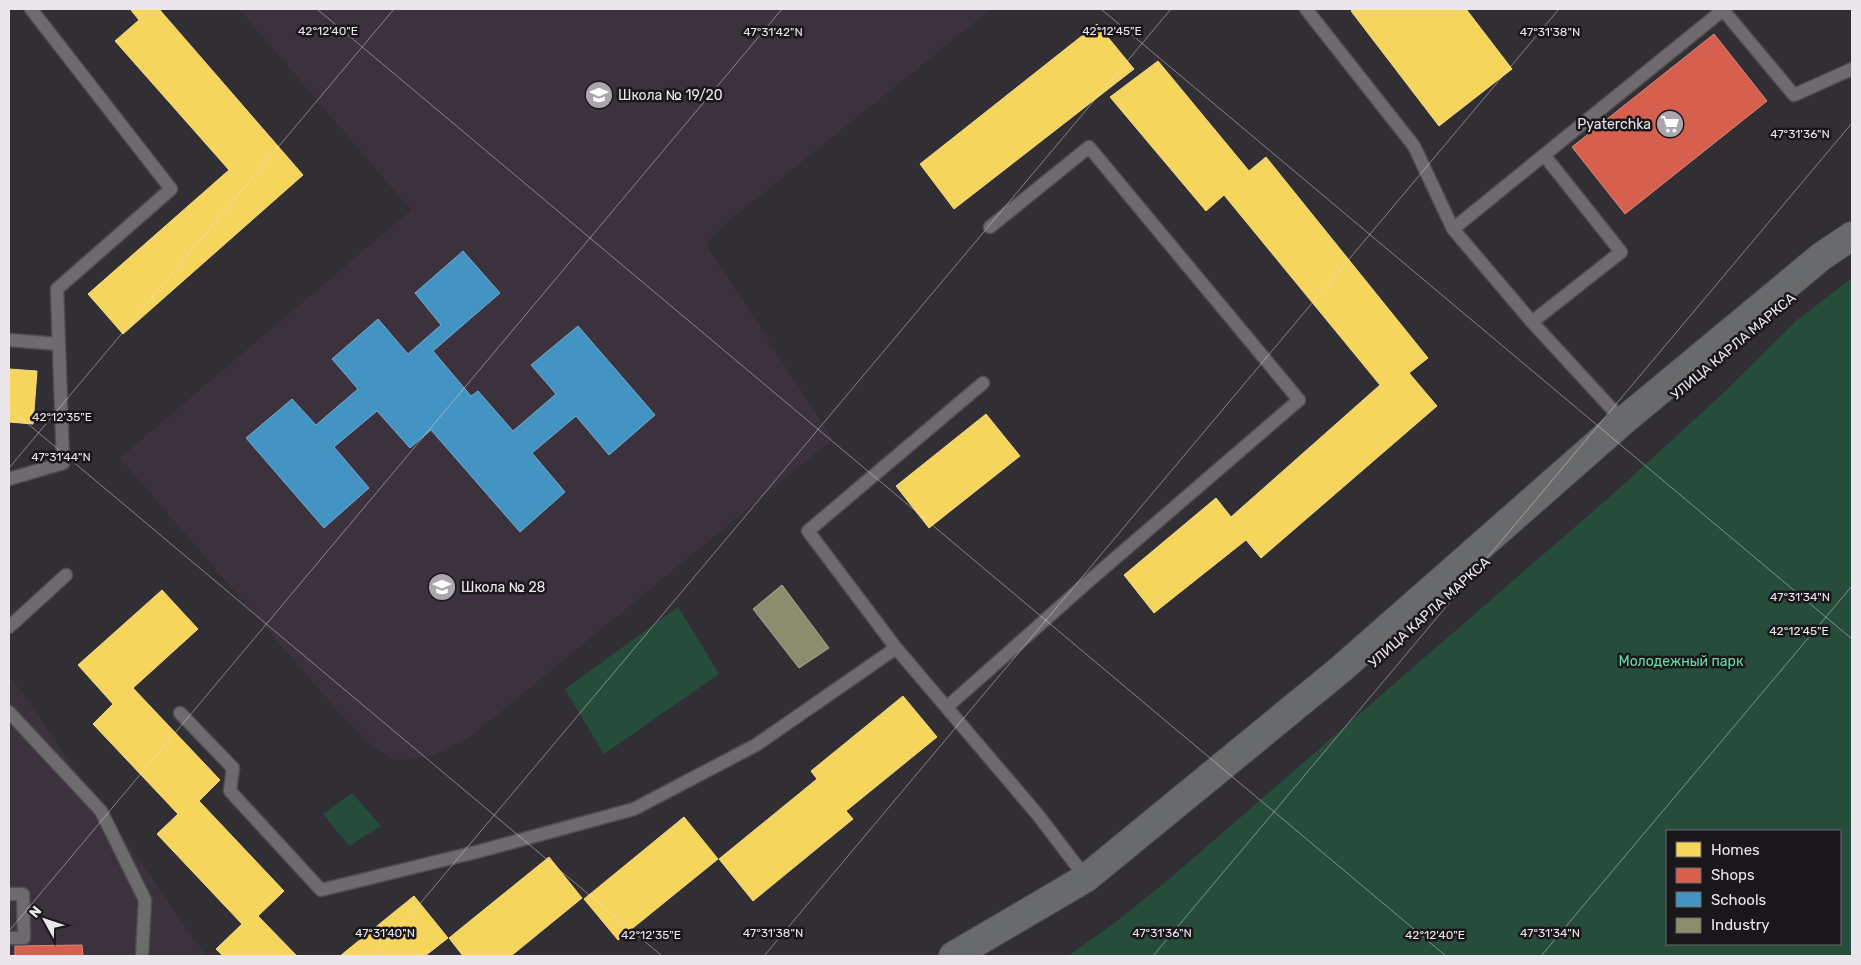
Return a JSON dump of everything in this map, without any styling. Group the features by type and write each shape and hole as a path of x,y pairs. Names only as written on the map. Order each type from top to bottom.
{"street":[{"path":"953,956 1086,878 1341,669 1622,421 1814,262 1852,236"},
{"name":"УЛИЦА КАРЛА МАРКСА","path":"991,956 1097,891 1120,873 1351,683 1631,431 1852,250"}],"lane":[{"path":"9,479 63,463 57,289 171,189 31,9"},
{"path":"1306,9 1414,146 1453,229 1532,322 1622,421"},
{"path":"1453,229 1723,10 1794,95 1852,69"},
{"path":"946,707 1299,400 1089,147 990,228"},
{"path":"1532,322 1621,252 1544,155"},
{"path":"9,340 59,344"},
{"path":"983,383 808,531 896,648 1038,815 1086,878"},
{"path":"9,627 66,575"},
{"path":"180,713 233,768 230,791 321,890 480,851 634,809 756,745 896,648"},
{"path":"9,712 101,811 145,900 142,956"},
{"path":"9,894 23,894 24,938 9,938"}],"shaded area":[{"name":"Школа № 28","path":"239,9 991,9 726,223 706,245 833,439 471,736 434,755 395,761 368,743 342,716 120,458 411,210"},
{"path":"9,674 206,956 9,956"}],"green space":[{"name":"Молодежный парк","path":"1852,278 1852,956 1068,956 1117,921 1167,881 1613,494 1717,399 1796,321"},
{"path":"678,607 719,674 604,754 565,689"},
{"path":"352,793 381,826 349,846 323,814"}],"building: Homes":[{"path":"130,9 159,9 303,175 123,334 88,294 229,170 115,41 139,20"},
{"path":"1353,9 1466,9 1512,69 1439,126 1351,11"},
{"path":"1097,24 1134,69 954,209 920,164"},
{"path":"1158,61 1249,171 1266,157 1428,358 1409,373 1437,406 1261,558 1246,540 1154,613 1124,575 1216,498 1231,517 1380,385 1224,195 1206,211 1110,97"},
{"path":"9,369 37,371 33,424 9,422"},
{"path":"986,414 1020,456 929,528 896,486"},
{"path":"162,590 198,629 133,688 220,780 199,801 284,891 258,916 297,956 223,956 216,949 242,924 157,834 178,814 93,724 113,704 78,665"},
{"path":"903,696 937,737 846,811 853,819 753,901 719,859 817,779 811,771"},
{"path":"684,817 718,859 618,940 584,899"},
{"path":"549,857 582,898 511,956 463,956 449,938"},
{"path":"414,896 448,938 425,956 340,956"}],"building: Shops":[{"name":"Pyaterchka","path":"1714,34 1767,101 1625,214 1572,147"},
{"path":"82,945 83,956 15,956 15,946"}],"building: Schools":[{"path":"463,251 500,293 433,351 471,396 478,391 513,431 556,394 531,365 578,326 655,415 609,455 576,416 532,453 565,492 520,532 431,430 410,448 377,411 334,447 369,488 324,528 246,438 292,399 316,425 358,389 332,359 378,319 408,354 441,325 415,293"}],"building: Industry":[{"path":"782,585 829,648 799,668 753,609"}],"place":[{"name":"Школа № 19/20","path":"599,95"},
{"name":"Pyaterchka","path":"1670,124"},
{"name":"Школа № 28","path":"442,587"}]}
